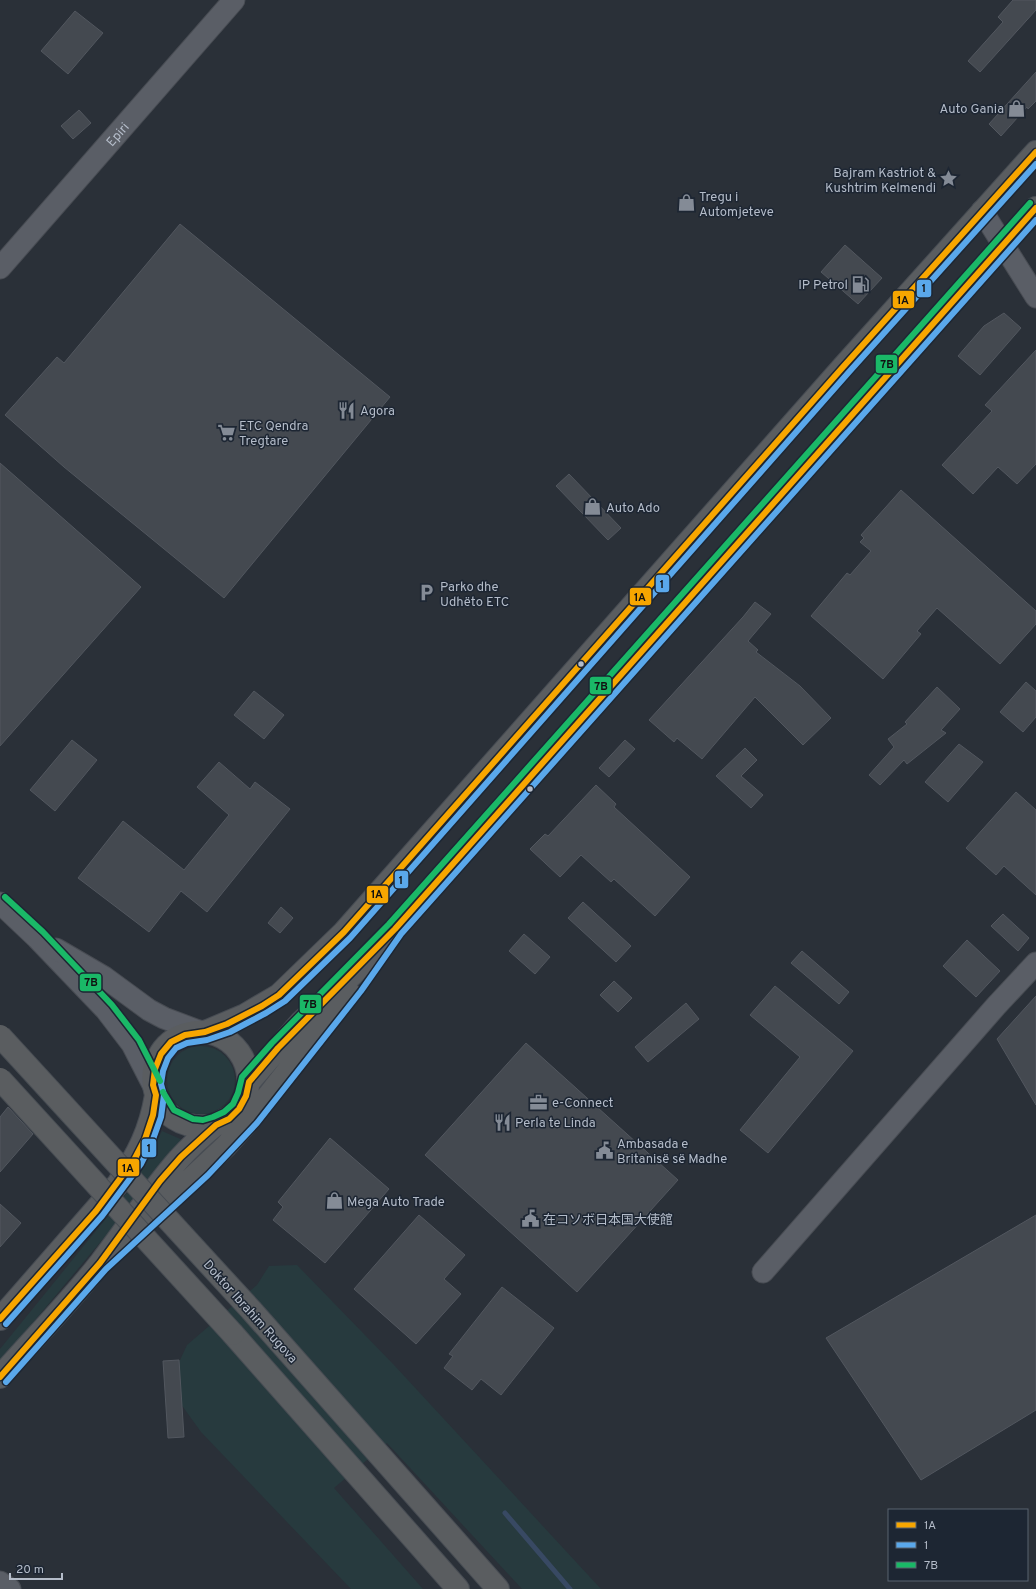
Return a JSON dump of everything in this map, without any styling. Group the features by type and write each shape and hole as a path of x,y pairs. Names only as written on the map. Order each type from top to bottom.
{"highway":[{"path":"0,1319 118,1184 134,1160 145,1139 153,1115 155,1069 161,1054 171,1042 185,1035 203,1032 245,1015 279,995 344,932 982,211 1036,152"},
{"path":"249,1082 301,1022 352,975 395,929 1036,208"},
{"path":"100,1263 204,1169 251,1118 355,986 395,929"},
{"path":"155,1090 165,1111 180,1122 191,1127 204,1128 216,1125 229,1119 239,1109 246,1096 249,1082 248,1070 244,1058 237,1048 228,1040 217,1034 203,1032"},
{"name":"Doktor Ibrahim Rugova","path":"0,1036 252,1311 498,1589"},
{"path":"0,1079 233,1334 458,1589"},
{"path":"0,1377 100,1263 160,1181 181,1157 216,1125"}],"street":[{"name":"Epiri","path":"0,268 234,0"},
{"path":"982,211 1036,297"},
{"path":"0,903 37,938 118,1025 132,1044 155,1090"},
{"path":"37,938 104,977 148,1010 164,1018 203,1032"},
{"path":"763,1272 996,1006 1036,963"},
{"path":"0,1582 10,1589"}],"green space":[{"path":"201,1046 214,1049 225,1056 232,1067 235,1080 232,1093 225,1104 214,1111 201,1114 188,1111 177,1104 170,1093 167,1080 170,1067 177,1056 188,1049"},
{"path":"162,1131 185,1141 0,1362 0,1349 134,1184"},
{"path":"297,1265 394,1365 601,1589 522,1589 387,1443 334,1488 423,1589 351,1589 201,1432 168,1386 187,1345 257,1285 269,1266"}],"building":[{"path":"1013,0 1036,0 1036,10 980,72 968,61 1003,22 998,17"},
{"path":"75,11 103,33 68,74 41,51"},
{"path":"1036,72 1036,101 1028,109 1027,107 1001,136 989,124"},
{"path":"79,110 91,123 73,139 61,126"},
{"name":"ETC Qendra Tregtare","path":"180,224 390,397 224,598 64,467 5,415 57,357 64,363"},
{"path":"845,245 882,278 858,304 821,272"},
{"path":"1004,313 1021,328 980,375 958,356 984,326"},
{"path":"1036,350 1036,464 1017,484 998,467 973,494 942,465 992,411 985,405"},
{"path":"0,463 141,587 0,746"},
{"path":"569,474 621,528 608,540 556,486"},
{"path":"901,490 1036,611 1036,624 1000,664 937,608 917,631 921,634 883,679 811,616 847,573 850,575 871,551 860,542 864,538 861,535"},
{"path":"755,602 771,614 748,641 758,650 756,652 800,686 831,718 803,745 755,697 702,759 677,738 674,742 649,720"},
{"path":"1026,682 1036,691 1036,717 1023,732 1000,712"},
{"path":"937,687 960,709 941,730 946,733 907,764 904,760 880,785 869,775 894,747 888,739 907,724 905,722"},
{"path":"254,691 284,715 264,739 234,715"},
{"path":"72,740 97,760 55,811 30,790"},
{"path":"625,740 635,749 609,777 599,768"},
{"path":"959,744 983,762 948,802 925,782"},
{"path":"745,748 757,760 741,776 763,795 751,808 716,776"},
{"path":"219,762 250,789 255,782 290,809 207,912 181,891 149,932 78,878 123,821 184,870 229,815 197,787"},
{"path":"596,785 616,804 614,807 690,877 655,916 614,879 611,882 581,855 560,877 530,849 545,834 548,836"},
{"path":"1016,792 1036,810 1036,895 1004,866 996,875 966,848"},
{"path":"583,902 631,946 616,962 568,918"},
{"path":"281,907 293,918 280,933 268,923"},
{"path":"1003,914 1029,938 1018,951 991,926"},
{"path":"524,934 550,957 535,974 509,951"},
{"path":"967,940 1000,971 976,997 943,966"},
{"path":"802,951 849,992 839,1004 791,963"},
{"path":"614,981 632,998 618,1012 600,995"},
{"path":"775,986 853,1051 768,1153 740,1130 800,1057 750,1015"},
{"path":"1036,996 1036,1105 997,1039"},
{"path":"686,1003 699,1019 648,1062 635,1047"},
{"path":"526,1043 678,1180 577,1292 425,1155"},
{"path":"8,1107 33,1134 0,1172 0,1117"},
{"path":"330,1138 389,1189 325,1263 273,1220 283,1207 278,1202"},
{"path":"0,1204 21,1223 0,1247"},
{"path":"419,1215 465,1255 444,1279 461,1294 416,1344 354,1289"},
{"path":"1036,1215 1036,1410 921,1480 826,1338"},
{"path":"502,1287 554,1328 501,1395 481,1379 472,1390 444,1368 453,1356 449,1354"},
{"path":"179,1360 184,1437 168,1438 163,1361"}],"waterway":[{"path":"505,1513 570,1589"}],"transit line":[{"name":"1A","path":"0,1319 96,1211 134,1160 145,1139 153,1115 156,1095 153,1085 155,1069 161,1054 171,1042 185,1035 205,1032 227,1024 262,1006 279,995 344,932 843,367 1036,152"},
{"name":"1","path":"6,1324 102,1216 141,1164 152,1142 161,1117 164,1095 161,1084 163,1071 168,1058 176,1048 187,1043 207,1040 230,1032 285,1001 350,938 849,372 1036,164"},
{"name":"7B","path":"163,1092 174,1110 193,1119 203,1120 213,1117 224,1112 233,1104 238,1093 242,1077 272,1043 389,924 1030,203"},
{"name":"1A","path":"0,1377 100,1263 160,1181 181,1157 216,1125 229,1119 239,1109 246,1096 249,1082 278,1048 395,929 1036,208"},
{"name":"1","path":"6,1382 106,1269 208,1175 257,1123 361,991 401,934 1036,220"},
{"name":"7B","path":"5,897 43,932 112,1005 139,1040 160,1081"}],"place":[{"name":"Auto Gania","path":"1017,108"},
{"name":"Bajram Kastriot & Kushtrim Kelmendi","path":"949,179"},
{"name":"Tregu i Automjeteve","path":"686,203"},
{"name":"IP Petrol","path":"861,284"},
{"name":"Agora","path":"347,410"},
{"name":"ETC Qendra Tregtare","path":"226,432"},
{"name":"Auto Ado","path":"593,507"},
{"name":"Parko dhe Udhëto ETC","path":"427,593"},
{"name":"e-Connect","path":"539,1102"},
{"name":"Perla te Linda","path":"502,1122"},
{"name":"Ambasada e Britanisë së Madhe","path":"604,1150"},
{"name":"Mega Auto Trade","path":"334,1201"},
{"name":"在コソボ日本国大使館","path":"530,1219"}]}
